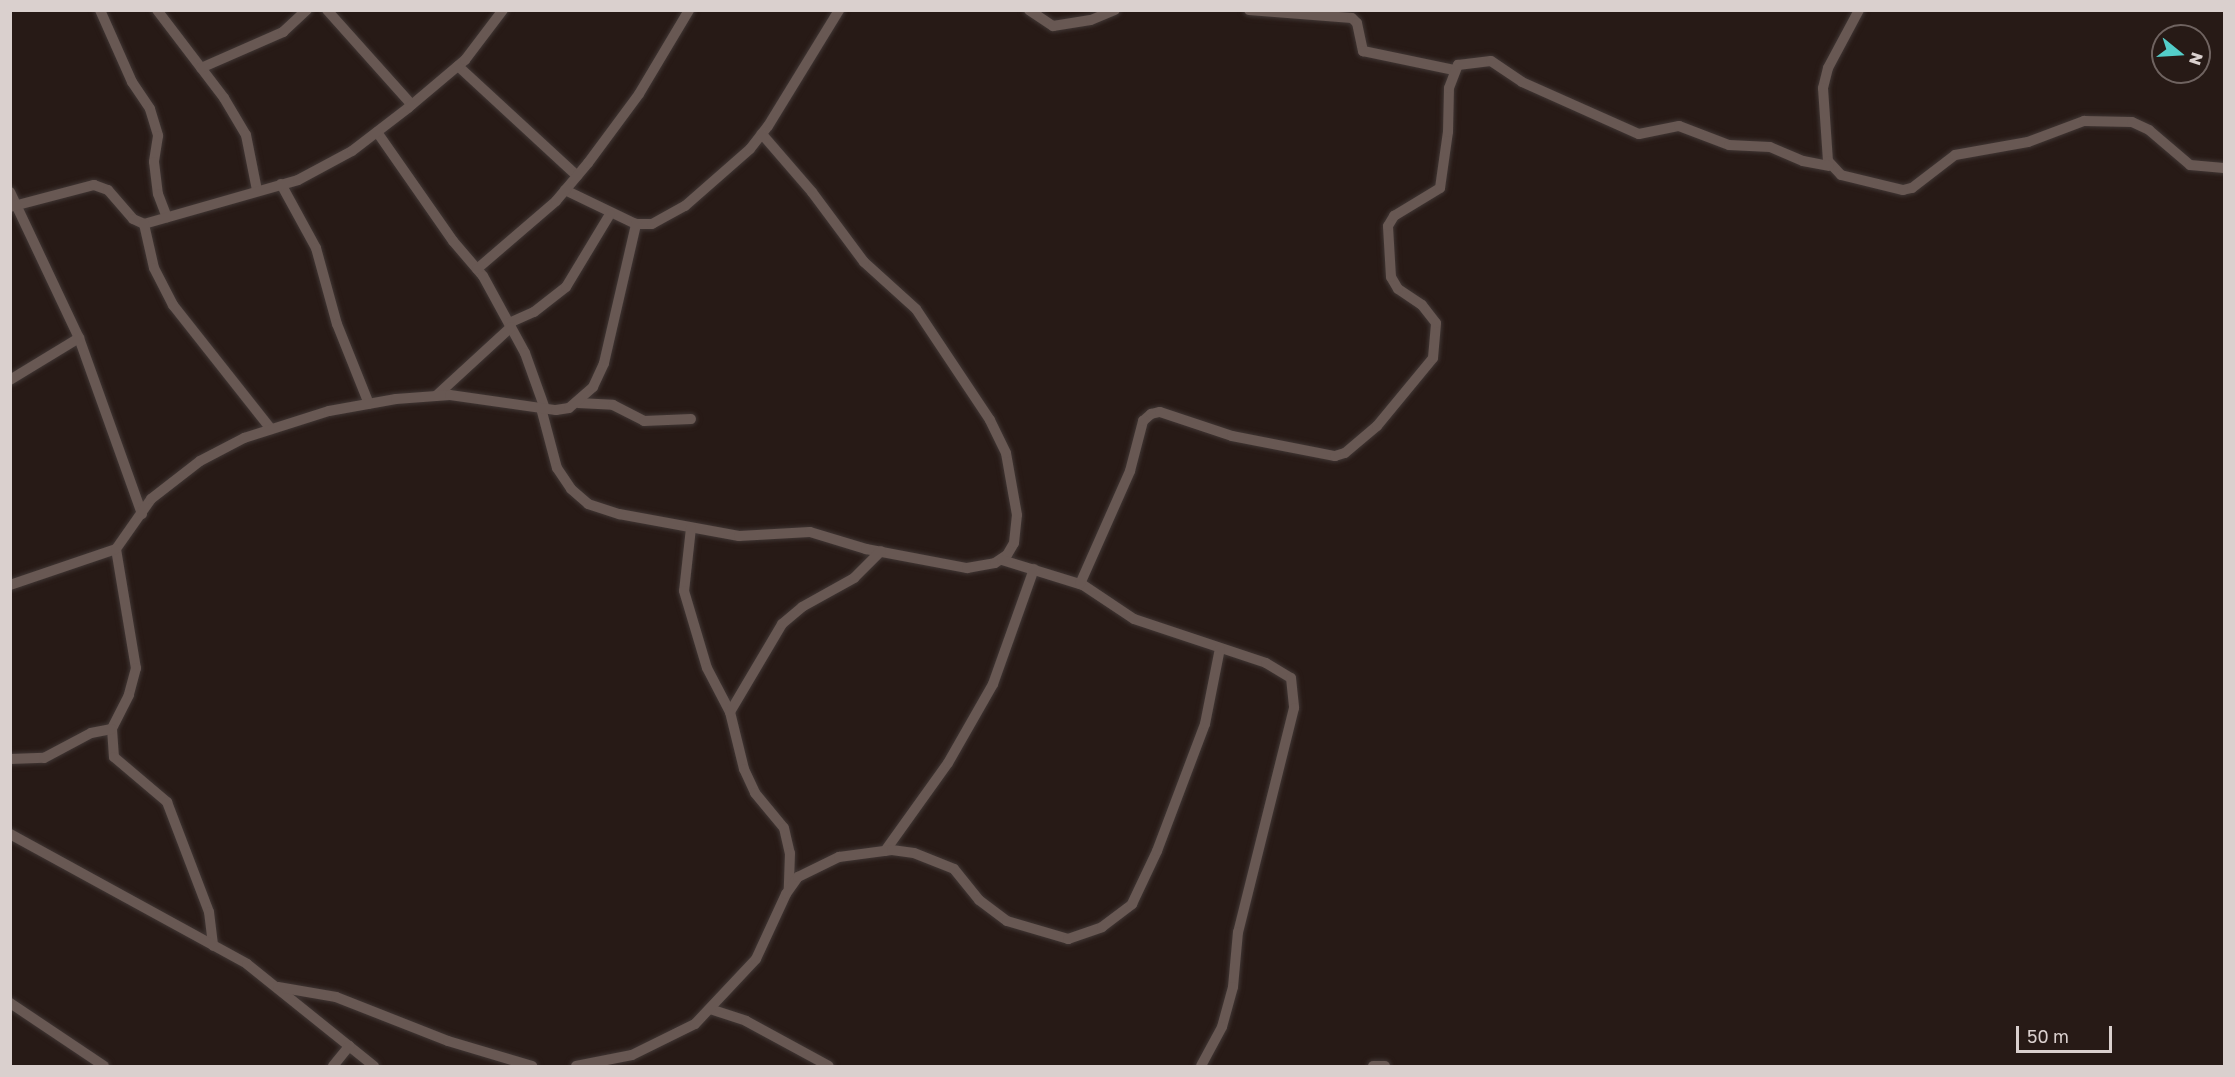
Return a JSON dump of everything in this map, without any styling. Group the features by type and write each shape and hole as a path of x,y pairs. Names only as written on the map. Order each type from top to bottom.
{"street":[{"path":"100,10 132,82 150,109 158,136 154,162 158,194 166,218"},
{"path":"158,10 246,135 257,190"},
{"path":"201,68 283,32 307,10"},
{"path":"327,10 412,105"},
{"path":"13,206 94,185 108,190 133,219 144,224 298,180 352,151 412,105 458,66 503,10"},
{"path":"477,269 565,190 577,176 639,94 689,10"},
{"path":"565,190 610,214 636,224 652,225 685,206 762,134 839,10"},
{"path":"1029,10 1053,26 1091,20 1115,10"},
{"path":"1249,10 1313,17 1346,16 1357,23 1363,51 1454,70 1471,61 1491,61 1522,82 1640,134 1679,126 1729,145 1770,147 1803,161 1829,166 1841,175 1903,190 1912,188 1956,155 2028,142 2084,121 2119,120 2149,130 2190,165 2224,168"},
{"path":"1829,166 1823,88 1828,68 1859,10"},
{"path":"458,66 577,176"},
{"path":"1080,584 1130,471 1143,421 1151,414 1160,412 1232,436 1335,456 1345,453 1377,426 1433,358 1436,323 1422,305 1398,288 1392,277 1388,226 1394,216 1440,188 1454,70"},
{"path":"377,132 453,241 477,269 510,325 543,408 557,468 571,489 588,504 619,514 739,536 810,532 881,551 967,568 1002,560 1080,584 1134,619 1283,670 1291,678 1294,708 1238,932 1233,987 1222,1027 1201,1066"},
{"path":"762,134 813,192 864,262 916,309 990,420 1006,453 1017,515 1014,543 1002,560"},
{"path":"281,184 316,248 337,324 369,404"},
{"path":"10,192 13,206 79,338 142,514"},
{"path":"436,396 510,325 534,312 566,287 610,214"},
{"path":"144,224 154,268 172,305 271,429"},
{"path":"10,585 116,549 151,499 200,461 244,438 271,429 369,404 436,396 543,408 569,408 578,403 593,387 604,363 636,224"},
{"path":"10,380 79,338"},
{"path":"578,403 613,405 644,421 691,419"},
{"path":"691,528 684,591 707,668 730,712 744,769 755,793 784,828 790,854 789,889"},
{"path":"116,549 136,668 129,694 112,729 114,757 160,794 171,812 209,912 213,946"},
{"path":"730,712 782,624 802,607 854,578 881,551"},
{"path":"885,851 948,763 993,684 1034,569"},
{"path":"576,1066 588,1066 632,1055 673,1037 710,1009 756,959 789,889 798,877 819,864 885,851 914,853 954,869 993,913 1035,931 1068,939 1102,927 1132,904 1157,851 1205,724 1220,648"},
{"path":"10,759 44,758 91,733 112,729"},
{"path":"11,838 248,964 374,1066"},
{"path":"276,987 336,997 508,1065 532,1066"},
{"path":"10,1003 104,1066"},
{"path":"710,1009 746,1021 829,1066"},
{"path":"333,1066 349,1046"},
{"path":"1373,1066 1385,1066"}]}
